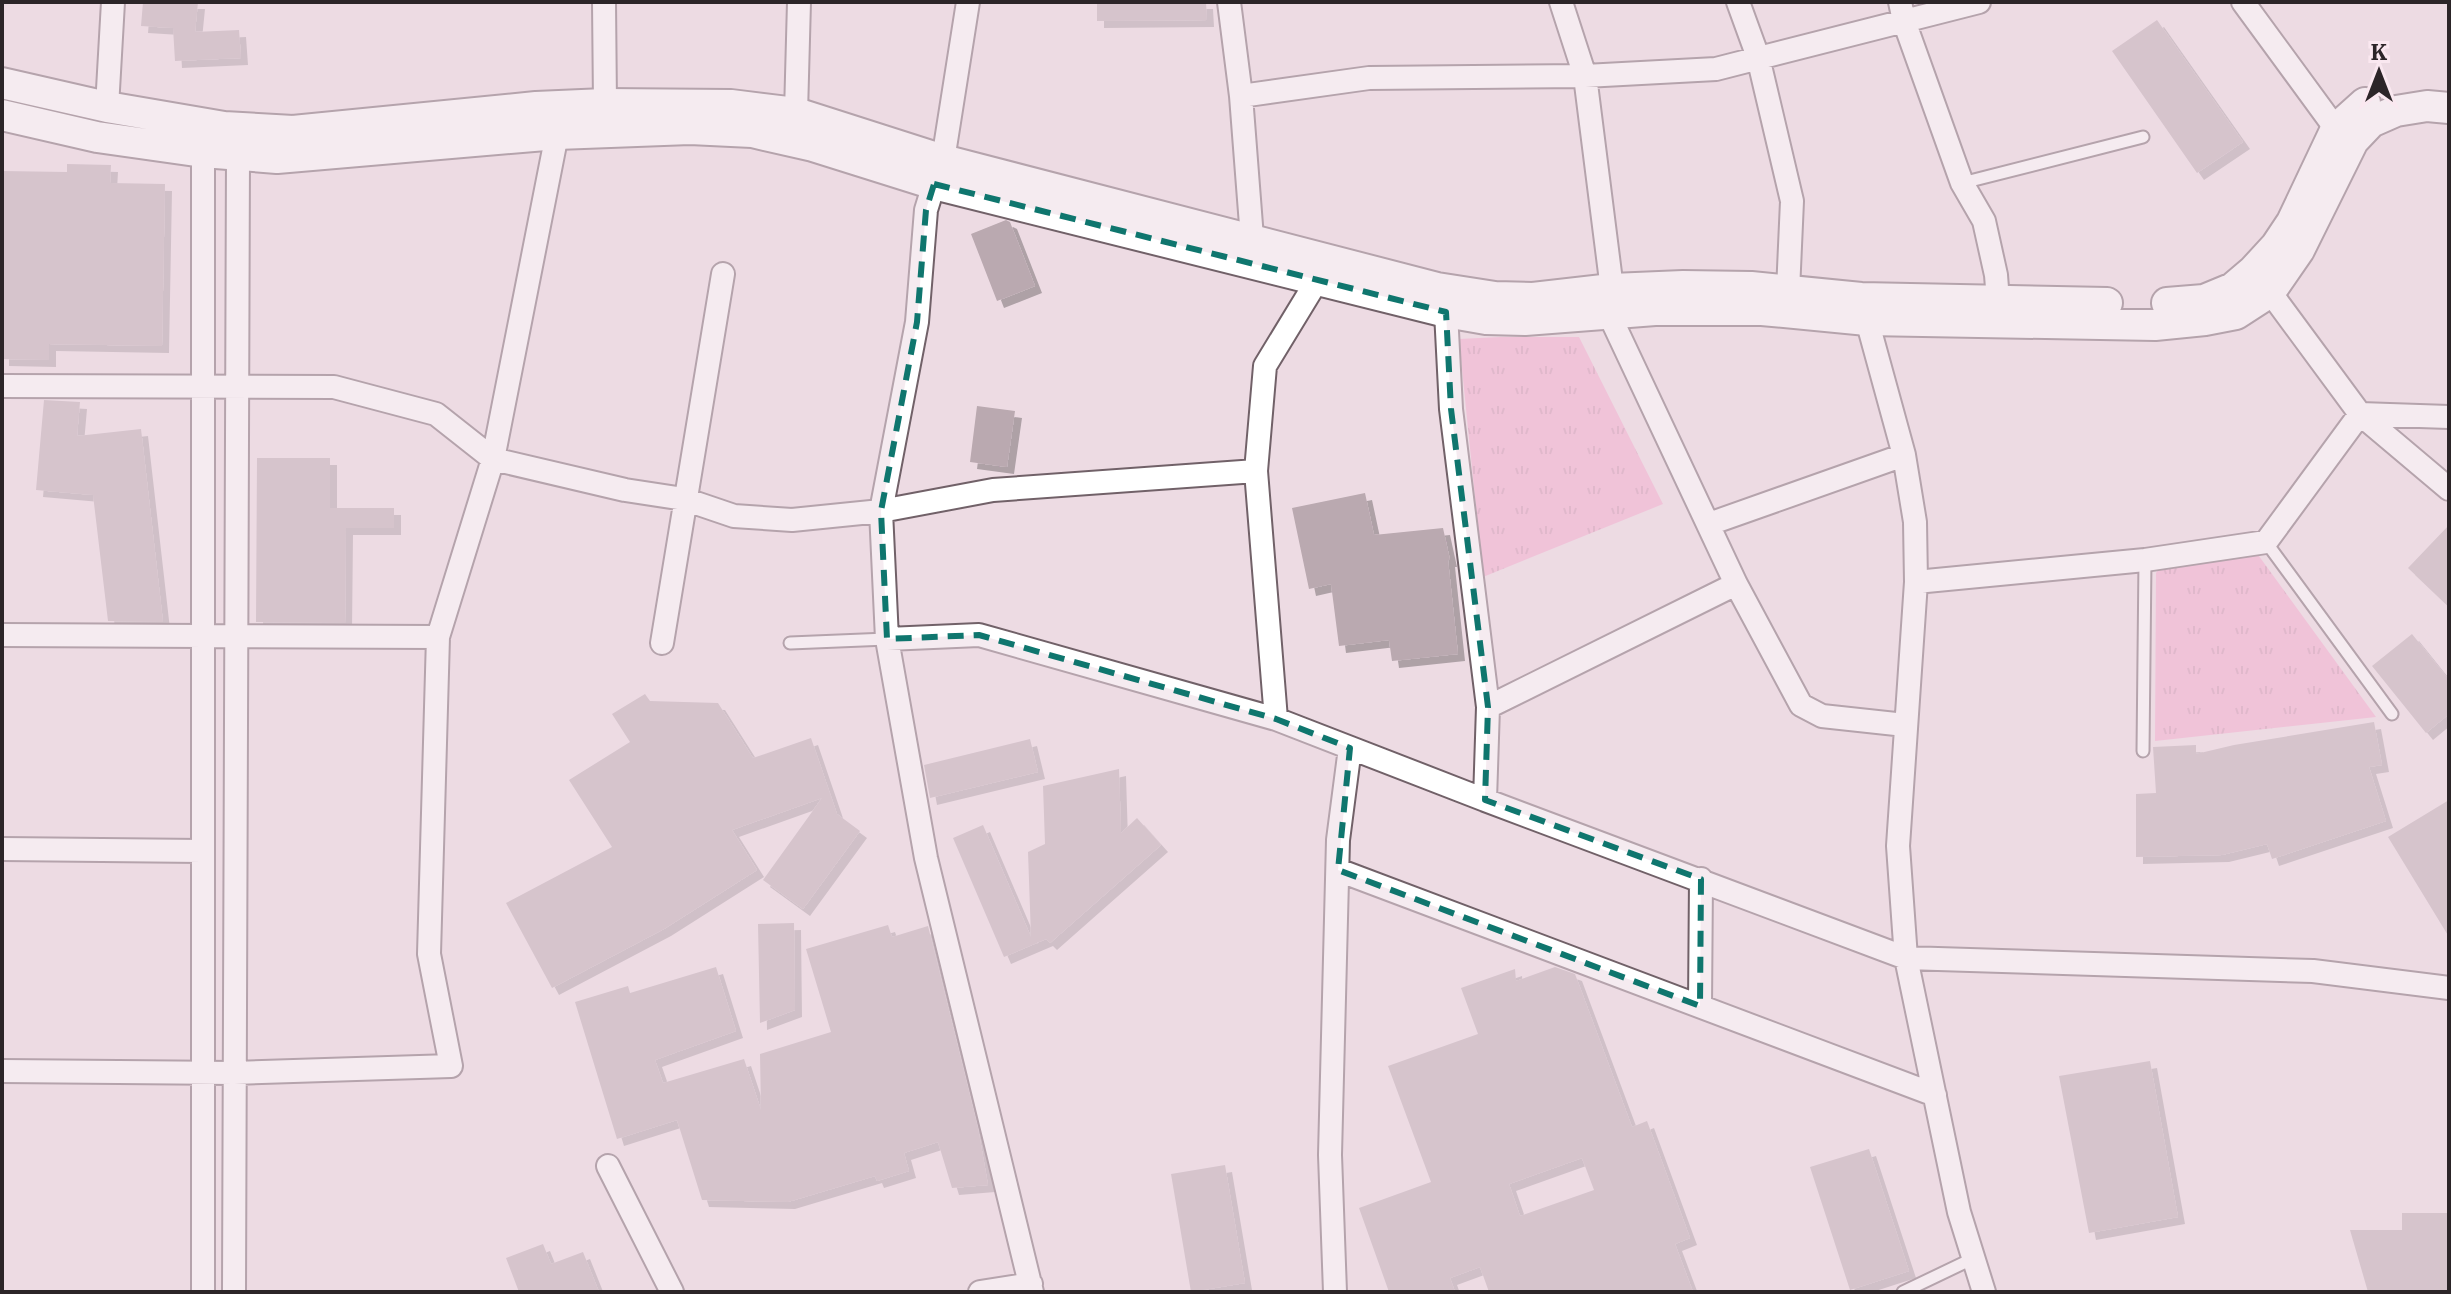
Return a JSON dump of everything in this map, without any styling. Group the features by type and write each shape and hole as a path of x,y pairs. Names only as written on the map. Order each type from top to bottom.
{"street":[{"path":"107,107 113,2"},
{"path":"604,2 605,104"},
{"path":"796,113 799,2"},
{"path":"968,2 938,172 926,210 917,322 881,511 887,639 926,858 1032,1288 980,1292"},
{"path":"1229,2 1241,96 1252,238"},
{"path":"1561,2 1585,76 1610,301 1736,584 1801,705 1822,716 1905,725"},
{"path":"1738,2 1758,57 1792,201 1788,291"},
{"path":"1241,96 1369,78 1585,76 1716,69 1902,12 1979,2"},
{"path":"2243,2 2336,129"},
{"path":"1902,12 1962,183 1984,221 1996,275 1998,301"},
{"path":"2,83 107,107 224,127 293,131 536,107 605,104 731,105 796,113 938,172 1446,312 1486,319 1525,320 1683,286 1788,291 1864,309 2155,325 2236,314 2262,282 2299,250 2353,141 2371,122 2396,111 2427,106 2449,108"},
{"path":"2262,282 2276,246 2292,222 2336,129 2365,103 2379,96 2428,88 2449,90"},
{"path":"2,115 97,137 203,152 277,158 557,134 690,129 752,132 1252,238 1437,288 1495,297 1762,310 1864,309 1998,301 2156,304 2204,300 2233,288 2262,282"},
{"path":"2,1071 234,1073 451,1066 429,954 438,637 493,459 557,134"},
{"path":"203,152 203,1292"},
{"path":"234,1292 238,155"},
{"path":"662,643 723,274"},
{"path":"1276,719 1256,471 1265,366 1318,279"},
{"path":"2262,282 2360,414 2449,489"},
{"path":"1864,309 1904,455 1915,522 1916,582 1898,846 1906,958 1959,1212 1984,1292"},
{"path":"1446,312 1451,409 1488,707 1485,800"},
{"path":"2,386 334,387 436,414 493,459 625,490 684,499 734,516 792,520 881,511 993,490 1256,471"},
{"path":"2360,414 2449,417"},
{"path":"1916,582 2145,560 2266,542 2360,414"},
{"path":"1709,524 1904,455"},
{"path":"1488,707 1736,584"},
{"path":"2,635 438,637"},
{"path":"887,639 979,635 1276,719 1906,958 2313,971 2449,988"},
{"path":"1335,1292 1330,1155 1338,840 1350,748"},
{"path":"2,849 202,851"},
{"path":"1338,870 1935,1095"},
{"path":"1700,1006 1701,879"},
{"path":"608,1166 672,1292"}],"lane":[{"path":"1962,183 2143,137"},
{"path":"2266,542 2392,714"},
{"path":"2143,751 2145,560"},
{"path":"790,643 887,639"},
{"path":"1903,1292 1974,1258"}],"highlighted area":[{"path":"934,184 1446,312 1451,409 1488,707 1485,800 1701,879 1700,1006 1338,870 1350,748 1276,719 979,635 887,639 881,511 917,322 926,210"}],"green space":[{"path":"1579,337 1663,504 1483,577 1459,339"},
{"path":"2256,552 2376,717 2155,741 2156,573 2162,564"}],"building":[{"path":"143,2 198,2 195,32 239,30 241,58 175,61 173,28 141,26"},
{"path":"1097,2 1206,2 1207,20 1097,21"},
{"path":"2157,20 2243,142 2197,173 2112,51"},
{"path":"67,164 111,165 110,183 165,184 162,346 49,344 49,360 2,359 2,171 67,172"},
{"path":"1006,220 1010,222 1035,286 997,301 971,234"},
{"path":"44,400 80,402 77,436 141,429 163,622 108,621 93,495 36,490"},
{"path":"977,406 1015,411 1007,467 970,462"},
{"path":"257,458 330,458 330,508 394,508 394,528 346,528 345,623 256,622"},
{"path":"1365,493 1374,535 1443,528 1450,560 1458,654 1392,661 1389,640 1339,646 1331,584 1309,589 1292,508"},
{"path":"2449,525 2449,607 2408,568"},
{"path":"2412,634 2449,680 2449,714 2426,733 2372,666"},
{"path":"645,694 650,701 718,703 753,758 811,738 837,814 860,831 803,909 763,880 822,798 732,830 757,870 664,929 552,988 506,903 612,847 569,780 630,742 612,714"},
{"path":"2374,722 2382,765 2369,767 2386,821 2272,859 2267,844 2222,855 2136,857 2136,794 2156,793 2153,747 2196,745 2196,754"},
{"path":"1030,739 1038,772 930,798 924,765"},
{"path":"1119,769 1121,833 1137,818 1161,845 1050,943 1046,939 1004,957 953,838 983,825 1031,937 1028,852 1045,844 1043,786"},
{"path":"2449,800 2449,937 2388,837"},
{"path":"794,923 795,1010 760,1023 758,924"},
{"path":"888,925 892,937 928,926 978,1128 988,1185 952,1188 938,1142 904,1153 909,1171 877,1181 875,1176 788,1202 702,1200 677,1120 617,1139 575,1002 628,986 630,993 716,967 736,1031 655,1060 663,1083 744,1059 761,1110 760,1054 831,1032 806,949"},
{"path":"1555,967 1575,974 1632,1127 1647,1121 1690,1238 1675,1244 1693,1292 1489,1292 1480,1267 1450,1278 1455,1292 1389,1292 1359,1208 1431,1182 1388,1066 1478,1034 1461,988 1515,969 1516,981","holes":["1582,1158 1594,1190 1520,1216 1509,1184"]},
{"path":"2150,1061 2178,1217 2089,1233 2059,1076"},
{"path":"1869,1149 1909,1271 1850,1290 1810,1167"},
{"path":"1225,1165 1245,1283 1191,1292 1171,1174"},
{"path":"2402,1213 2449,1213 2449,1292 2368,1292 2350,1230 2402,1230"},
{"path":"543,1244 551,1264 583,1252 599,1292 519,1292 506,1258"}]}
